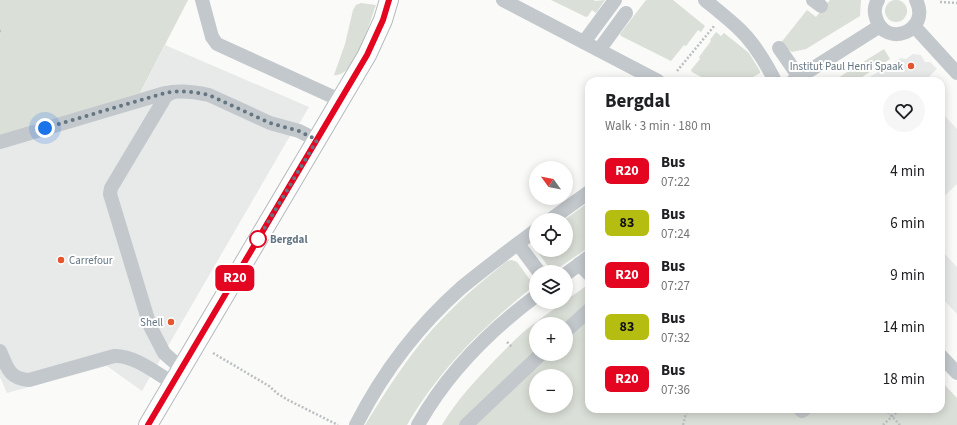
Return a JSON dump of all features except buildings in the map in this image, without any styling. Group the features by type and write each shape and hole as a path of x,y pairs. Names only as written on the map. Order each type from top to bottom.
{"main road":[{"path":"148,425 377,37 388,0"}],"street":[{"path":"202,0 212,36 216,44 340,100"},
{"path":"503,0 650,77"},
{"path":"584,42 615,0"},
{"path":"705,0 737,26 765,63 773,77"},
{"path":"878,0 874,9 880,26 885,31 897,34 904,33 914,26 919,14 917,0"},
{"path":"599,50 626,13"},
{"path":"799,77 880,26"},
{"path":"914,26 957,72"},
{"path":"779,48 795,77"},
{"path":"0,142 165,93 173,92 201,93 209,95 270,123 299,131 317,140"},
{"path":"173,92 166,96 111,188 110,194 150,326 164,353 170,360 177,376"},
{"path":"560,213 585,195"},
{"path":"356,425 386,374 425,324 461,289 529,235"},
{"path":"518,244 534,265"},
{"path":"573,271 585,265"},
{"path":"418,425 439,392 460,366 498,327 529,302"},
{"path":"573,325 585,314"},
{"path":"0,351 9,372 21,380 28,380 114,356 130,358 177,376"},
{"path":"945,360 957,374"},
{"path":"466,425 535,361"}],"path":[{"path":"940,2 957,3"},
{"path":"677,71 707,34"},
{"path":"507,342 512,347"},
{"path":"213,353 269,386 288,400 338,425"},
{"path":"683,425 686,413"},
{"path":"889,413 900,425"},
{"path":"883,425 895,413"}],"shaded area":[{"path":"0,0 188,0 140,93 0,136"},
{"path":"551,0 605,0 596,13 592,10 586,17"},
{"path":"646,0 673,0 705,26 701,32 698,30 686,46 684,45 671,61 621,36 620,34"},
{"path":"830,0 861,0 860,16 806,49 792,52 780,44 807,10 816,17"},
{"path":"896,0 904,3 907,11 904,19 896,22 888,19 885,11 888,3"},
{"path":"361,3 376,5 366,35 355,59 349,68 342,74 334,75 345,44 353,10 356,5"},
{"path":"716,32 721,36 724,33 749,53 760,73 753,77 701,77 692,72 691,70 700,59 699,57 711,41 710,40"},
{"path":"165,45 309,107 287,141 142,391 107,366 7,393 0,377 0,136 140,94"},
{"path":"884,49 890,59 862,77 839,77"},
{"name":"Institut Paul Henri Spaak","path":"913,54 921,55 925,62 930,62 937,69 928,77 870,77 901,58 906,59"},
{"path":"945,116 957,129 957,184 945,195"},
{"path":"585,205 585,250 563,265 547,265 541,257 573,257 573,214"},
{"path":"945,254 957,267 957,314 945,301"},
{"path":"512,260 517,262 529,278 529,290 495,319 462,351 433,386 407,425 365,425 402,368 433,328 475,288 507,261"},
{"path":"585,287 585,413 945,413 945,385 957,398 957,425 442,425 466,392 514,341 529,328 529,361 573,361 573,317 544,317 555,309 573,309 573,296"}],"bus line":[{"name":"R20","path":"148,425 367,55 377,37 389,0"}],"place":[{"name":"Institut Paul Henri Spaak","path":"911,66"},
{"name":"Bergdal","path":"258,239"},
{"name":"Carrefour","path":"61,260"},
{"name":"Shell","path":"171,322"}],"route":[{"path":"45,128 169,92 201,93 209,95 270,123 294,129 317,140 258,239"}]}
